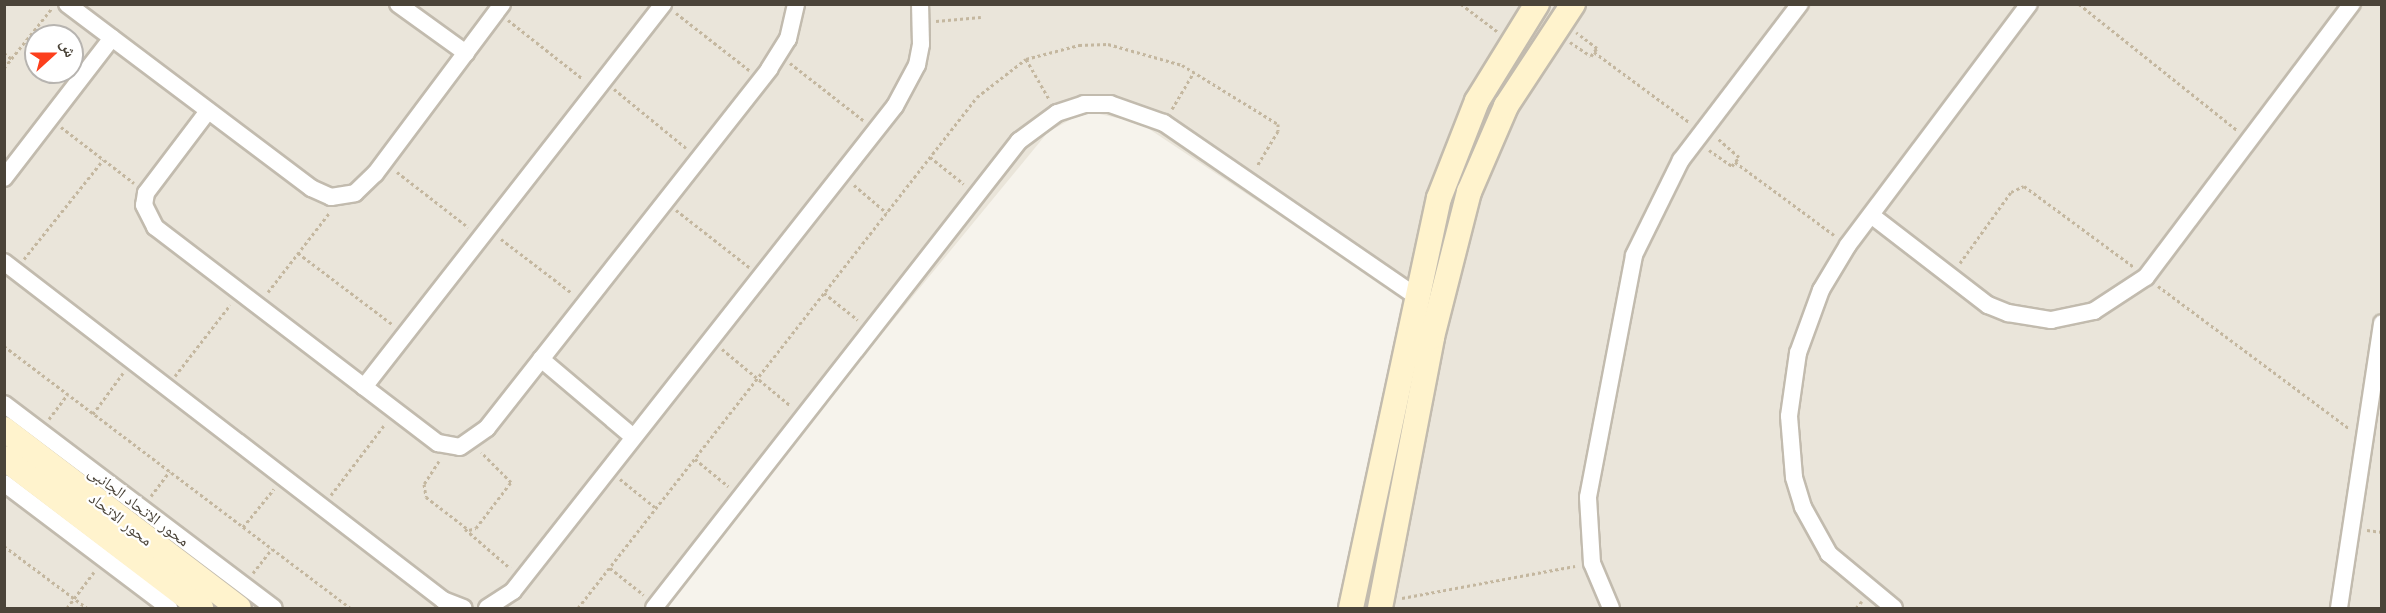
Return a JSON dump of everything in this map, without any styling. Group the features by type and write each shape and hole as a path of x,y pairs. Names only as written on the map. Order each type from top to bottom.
{"street":[{"path":"67,4 311,188 342,196 365,185 385,162 500,8"},
{"path":"398,4 466,53"},
{"path":"208,111 146,193 144,205 155,227 364,387 448,447 471,443 541,359 761,79 779,54 791,31 796,4"},
{"path":"487,609 502,602 523,579 632,436 909,86 921,44 920,4"},
{"path":"1351,609 1367,547 1416,296 1449,166 1477,101 1537,4"},
{"path":"1611,609 1592,563 1588,498 1634,255 1662,190 1700,133 1800,4"},
{"path":"1894,609 1829,554 1812,528 1794,477 1790,447 1792,385 1807,323 1848,245 2029,4"},
{"path":"1871,215 1988,304 2029,319 2073,318 2113,301 2146,277 2352,4"},
{"path":"364,387 600,85 669,8"},
{"path":"1381,605 1455,237 1486,148 1562,18"},
{"path":"4,178 112,38"},
{"path":"656,607 1019,141 1057,113 1084,104 1110,104 1164,123 1416,296"},
{"path":"10,266 324,505 443,600 464,609"},
{"path":"2339,609 2382,323"},
{"path":"541,359 632,436"},
{"name":"محور الاتحاد الجانبى","path":"4,404 142,508 241,597 274,609"},
{"name":"محور الاتحاد","path":"4,429 241,597"},
{"name":"محور الاتحاد","path":"4,458 201,609"},
{"path":"4,483 169,609"}],"path":[{"path":"4,68 55,4"},
{"path":"1461,4 1512,42"},
{"path":"1467,9 1471,4"},
{"path":"2079,4 2250,141"},
{"path":"500,8 699,158"},
{"path":"669,8 761,79"},
{"path":"922,22 981,17"},
{"path":"1562,18 1598,46 1594,52 1590,55 1562,18"},
{"path":"1594,52 1700,133 1737,154 1735,162 1729,165 1700,133"},
{"path":"4,53 12,59"},
{"path":"779,54 876,130"},
{"path":"1026,59 1057,113"},
{"path":"1164,123 1194,72"},
{"path":"50,119 146,193"},
{"path":"930,157 977,194"},
{"path":"10,266 103,160"},
{"path":"385,162 585,303"},
{"path":"1735,162 1848,245"},
{"path":"841,174 886,213"},
{"path":"258,305 342,196"},
{"path":"665,201 760,275"},
{"path":"298,253 405,334"},
{"path":"168,386 240,292"},
{"path":"824,293 871,330"},
{"path":"709,339 804,416"},
{"path":"4,346 351,609"},
{"path":"93,414 133,360"},
{"path":"39,430 68,394"},
{"path":"324,505 395,410"},
{"path":"464,529 476,528 511,482 471,443"},
{"path":"448,447 424,490 464,529 523,579"},
{"path":"694,459 742,496"},
{"path":"607,468 656,508"},
{"path":"142,508 170,471"},
{"path":"243,527 285,475"},
{"path":"4,546 87,609"},
{"path":"241,597 272,549"},
{"path":"67,609 104,558"},
{"path":"1381,605 1592,563"},
{"path":"610,568 656,607"}],"shaded area":[{"path":"4,5 2381,5 2381,608 1365,608 1380,553 1423,311 1140,123 1086,111 1048,132 798,436 664,608 5,608"}]}
